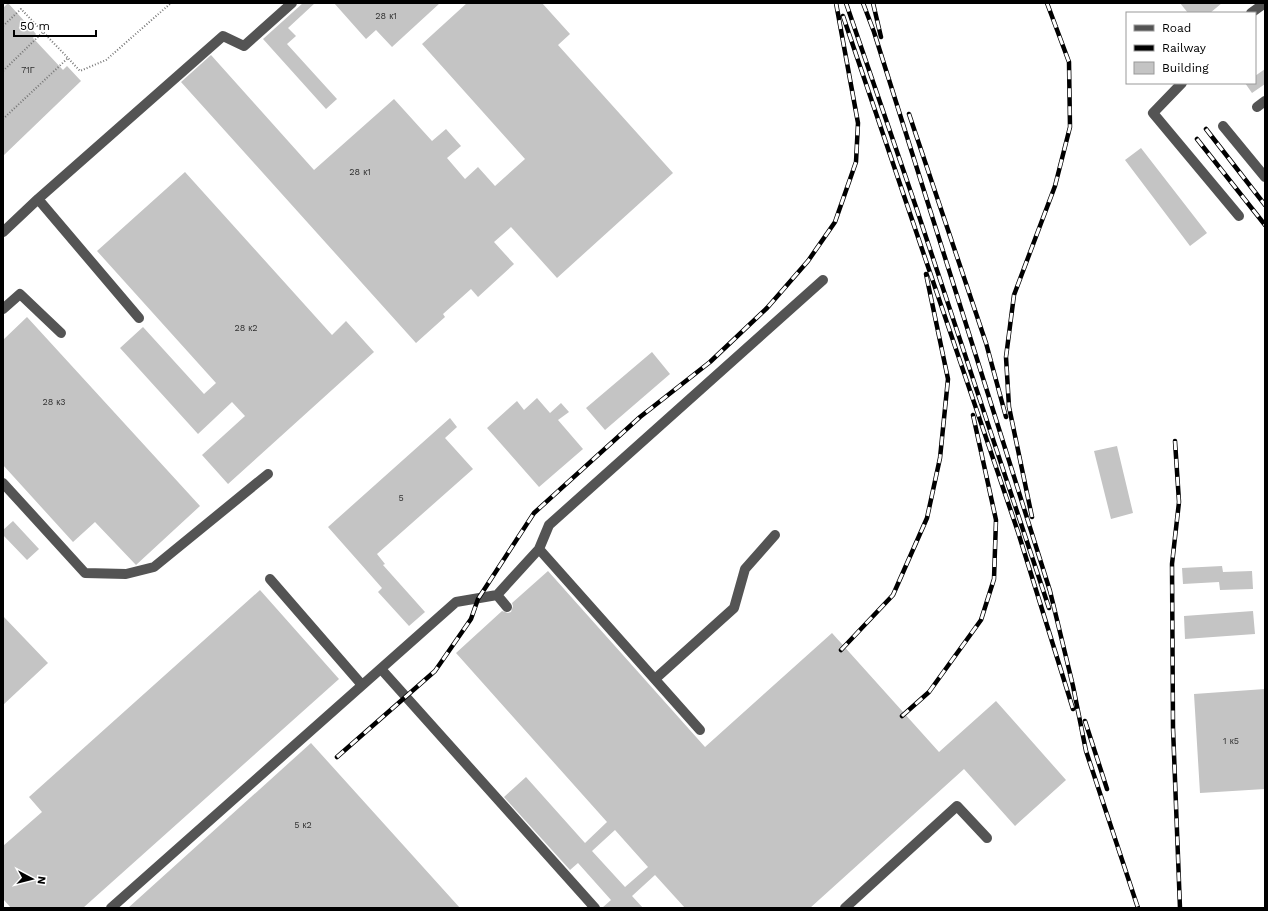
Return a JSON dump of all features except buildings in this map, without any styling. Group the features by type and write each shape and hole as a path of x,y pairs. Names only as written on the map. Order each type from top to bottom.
{"lane":[{"path":"3,232 38,199 223,36 244,46 292,3"},
{"path":"1252,12 1265,3"},
{"path":"1181,84 1153,113 1239,216"},
{"path":"1223,126 1265,177"},
{"path":"38,199 139,318"},
{"path":"111,908 456,602 497,595 539,550 549,525 823,280"},
{"path":"3,309 20,294 61,333"},
{"path":"3,483 85,573 126,574 154,567 268,474"},
{"path":"655,679 734,608 745,569 775,535"},
{"path":"539,550 700,730"},
{"path":"270,579 362,686"},
{"path":"497,595 507,607"},
{"path":"381,669 594,908"},
{"path":"845,908 957,806 987,838"}],"path":[{"path":"3,26 21,9 80,71 106,60 171,3"},
{"path":"3,71 43,32"},
{"path":"3,120 68,58"}],"railway":[{"path":"337,757 435,671 471,619 478,599 534,513 640,417 710,362 767,308 808,261 835,222 856,162 858,123 836,3"},
{"path":"846,3 917,210 1049,608"},
{"path":"863,3 874,32 1050,591 1073,686 1086,751 1138,908"},
{"path":"873,3 881,37"},
{"path":"1032,517 1009,407 1006,357 1014,295 1055,186 1070,127 1069,62 1047,3"},
{"path":"843,16 1018,532 1073,709"},
{"path":"909,114 986,343 1006,417"},
{"path":"1206,129 1265,205"},
{"path":"1197,139 1265,225"},
{"path":"841,650 893,595 927,518 940,458 948,379 926,274"},
{"path":"902,716 929,692 981,620 994,579 996,520 973,415"},
{"path":"1175,441 1179,502 1172,564 1173,728 1180,908"},
{"path":"1085,721 1107,789"}]}
